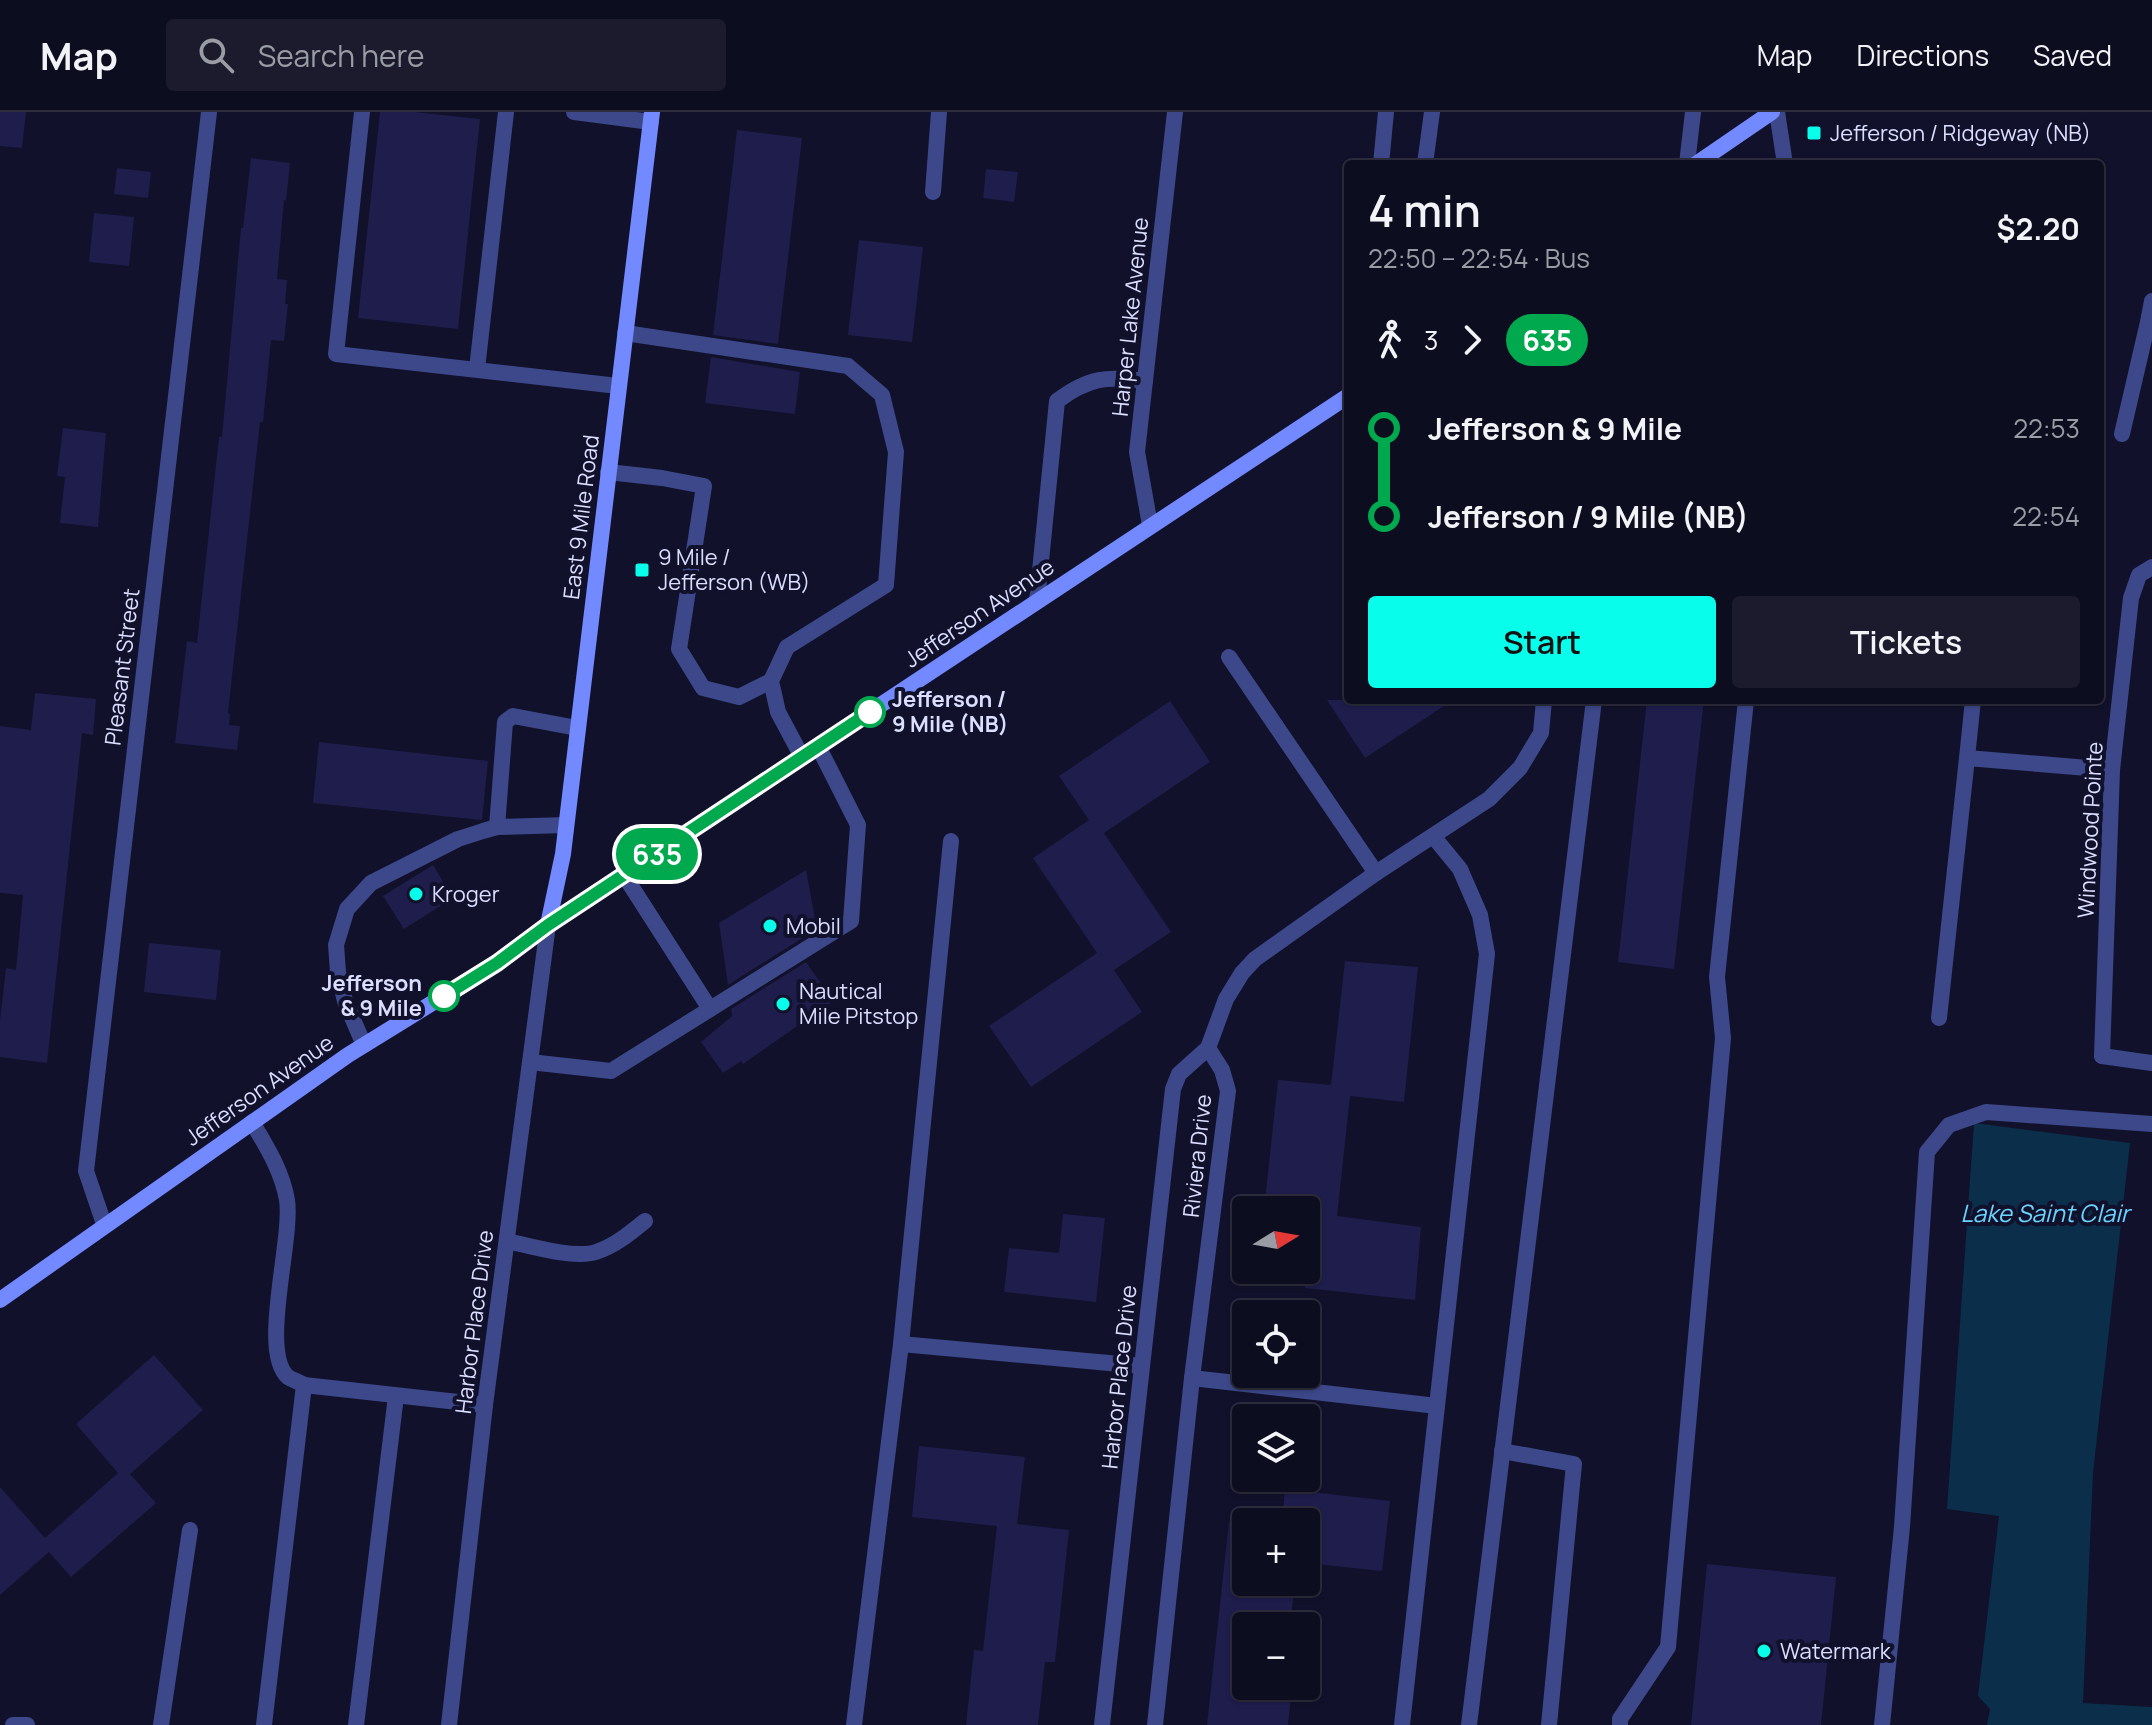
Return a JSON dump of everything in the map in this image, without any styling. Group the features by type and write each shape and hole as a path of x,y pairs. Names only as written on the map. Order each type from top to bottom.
{"main road":[{"path":"1702,160 1775,112"},
{"name":"East 9 Mile Road","path":"548,925 566,825 651,117"},
{"name":"Jefferson Avenue","path":"0,1300 104,1224 364,1045 497,963 548,925 1344,399"}],"street":[{"name":"Pleasant Street","path":"104,1224 86,1171 209,112"},
{"path":"362,112 336,354 618,386"},
{"path":"477,369 506,112"},
{"path":"574,112 651,117"},
{"path":"933,192 939,112"},
{"name":"Harper Lake Avenue","path":"1150,525 1137,452 1175,112"},
{"path":"1381,160 1386,112"},
{"path":"1426,160 1432,112"},
{"path":"1687,160 1693,112"},
{"path":"1775,112 1784,160"},
{"path":"2122,434 2150,323 2152,301"},
{"path":"625,333 848,366 882,395 896,452 886,585 787,647 771,681 778,712 802,757"},
{"path":"1037,601 1057,401 1077,386 1108,376 1145,381"},
{"path":"608,472 704,486 679,649 703,688 739,697 771,681"},
{"name":"Windwood Pointe","path":"2152,567 2139,575 2131,598 2112,770 2102,1056 2152,1063"},
{"path":"1229,657 1376,873"},
{"path":"1208,1048 1226,999 1255,959 1376,873 1489,799 1520,768 1541,733 1544,704"},
{"path":"1469,1725 1594,704"},
{"path":"1620,1725 1620,1719 1668,1647 1723,1038 1717,977 1746,704"},
{"path":"1939,1018 1973,704"},
{"path":"497,827 505,722 513,716 526,717 577,728"},
{"path":"530,1062 611,1071 851,921 858,825 818,746"},
{"path":"1967,758 2112,770"},
{"path":"364,1045 345,1001 338,972 336,945 347,909 371,883 458,839 497,827 566,825"},
{"path":"1402,1725 1487,954 1480,915 1460,869 1433,836"},
{"path":"854,1725 901,1344 951,841"},
{"path":"624,875 710,1009"},
{"name":"Harbor Place Drive","path":"449,1725 485,1405 548,925"},
{"name":"Harbor Place Drive","path":"1102,1725 1173,1089 1179,1074 1208,1048"},
{"name":"Riviera Drive","path":"1155,1725 1192,1378 1228,1091 1222,1070 1208,1048"},
{"path":"1882,1725 1902,1527 1927,1152 1949,1125 1986,1112 2152,1124"},
{"path":"252,1122 280,1171 287,1203 275,1343 280,1364 287,1376 304,1385 485,1405"},
{"path":"507,1241 557,1251 594,1253 617,1243 645,1221"},
{"path":"901,1344 1142,1366"},
{"path":"1192,1378 1437,1406"},
{"path":"264,1725 304,1385"},
{"path":"356,1725 396,1396"},
{"path":"1502,1451 1574,1464 1549,1725"},
{"path":"161,1725 190,1530"},
{"path":"13,1725 27,1725"}],"water":[{"name":"Lake Saint Clair","path":"1974,1123 2130,1143 2093,1473 2083,1703 2152,1707 2152,1725 1987,1725 1990,1709 1978,1696 1999,1516 1947,1509"}],"building":[{"path":"0,112 26,112 22,148 0,146"},
{"path":"380,112 480,119 458,329 358,318"},
{"path":"737,130 802,138 778,344 713,335"},
{"path":"251,158 290,163 277,279 287,280 285,304 288,304 284,341 271,340 263,422 260,422 228,713 229,725 240,726 237,750 175,743 187,641 197,643"},
{"path":"117,168 151,172 148,198 114,194"},
{"path":"986,169 1018,172 1014,202 983,198"},
{"path":"94,213 134,217 129,266 89,262"},
{"path":"859,240 923,247 912,342 848,335"},
{"path":"711,357 800,372 795,414 705,403"},
{"path":"63,428 106,433 98,527 60,523 65,477 57,476"},
{"path":"35,693 96,699 93,735 82,733 47,1063 0,1057 0,1020 6,968 16,970 23,895 0,893 0,726 31,730"},
{"path":"1327,700 1344,700 1344,704 1447,704 1365,758"},
{"path":"1170,701 1210,762 1104,833 1171,932 1114,970 1142,1012 1031,1087 989,1026 1097,953 1033,858 1089,820 1059,776"},
{"path":"1647,704 1704,704 1674,969 1618,962"},
{"path":"319,742 488,761 482,820 313,803"},
{"path":"433,865 453,898 404,929 383,896"},
{"path":"806,870 817,929 728,985 719,923"},
{"path":"149,943 221,950 216,1000 144,992"},
{"path":"1345,961 1418,967 1404,1102 1350,1096 1337,1216 1421,1227 1415,1300 1305,1288 1305,1284 1320,1284 1320,1196 1266,1196 1278,1080 1331,1085"},
{"path":"806,962 833,1001 743,1064 741,1061 723,1073 701,1042 732,1016 731,1009"},
{"path":"1063,1214 1105,1218 1096,1302 1004,1292 1009,1248 1059,1253"},
{"path":"154,1355 203,1410 130,1474 156,1503 71,1577 49,1552 0,1595 0,1487 45,1538 118,1473 76,1424"},
{"path":"919,1446 1025,1457 1017,1524 1069,1530 1055,1662 1045,1662 1038,1725 966,1725 974,1650 983,1651 997,1526 912,1517"},
{"path":"1285,1492 1390,1501 1382,1571 1320,1564 1320,1508 1283,1508"},
{"path":"1229,1521 1232,1521 1232,1596 1293,1596 1292,1612 1232,1612 1232,1700 1291,1700 1288,1725 1207,1725"},
{"name":"Watermark","path":"1707,1564 1836,1577 1821,1725 1691,1725"}],"bus line":[{"name":"635","path":"444,996 870,712"}],"place":[{"name":"Jefferson / Ridgeway (NB)","path":"1814,133"},
{"name":"9 Mile / Jefferson (WB)","path":"642,570"},
{"name":"Jefferson / 9 Mile (NB)","path":"870,712"},
{"name":"Kroger","path":"416,894"},
{"name":"Mobil","path":"770,926"},
{"name":"Jefferson & 9 Mile","path":"444,996"},
{"name":"Nautical Mile Pitstop","path":"783,1004"},
{"name":"Watermark","path":"1764,1651"}]}
